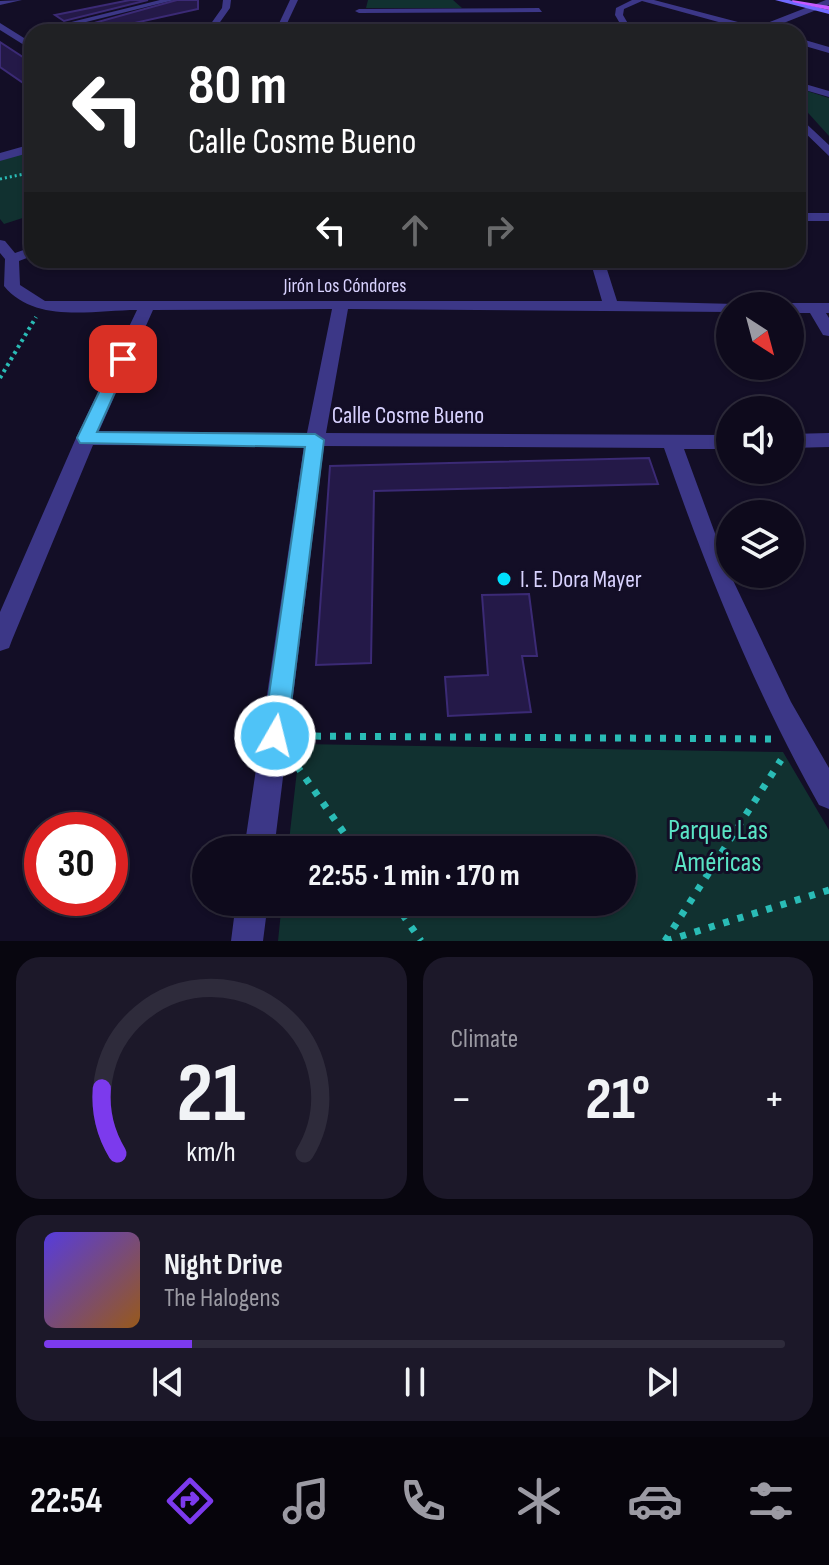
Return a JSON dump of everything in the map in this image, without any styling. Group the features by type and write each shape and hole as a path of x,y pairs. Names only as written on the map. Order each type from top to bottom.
{"main road":[{"path":"779,0 825,5"},
{"path":"796,0 825,5"}],"street":[{"path":"0,3 18,0"},
{"path":"67,24 170,0"},
{"path":"215,24 226,8 227,0"},
{"path":"283,24 294,0"},
{"path":"355,24 361,0"},
{"path":"461,0 472,10"},
{"path":"529,0 539,10 543,24"},
{"path":"624,24 619,15 620,8 642,0 734,24"},
{"path":"778,24 825,5"},
{"path":"359,11 539,10"},
{"path":"0,26 24,42"},
{"path":"16,36 24,34"},
{"path":"806,43 829,50"},
{"path":"806,88 829,94"},
{"path":"806,128 829,152"},
{"path":"0,157 24,150"},
{"path":"806,217 829,217"},
{"path":"0,244 12,259 12,286 25,298 42,306"},
{"path":"12,259 24,254"},
{"path":"599,268 611,306"},
{"path":"261,836 315,440 341,304"},
{"name":"Jirón Los Cóndores","path":"42,306 716,307"},
{"path":"0,640 86,438 147,306"},
{"path":"822,308 829,331"},
{"name":"Calle Cosme Bueno","path":"86,438 716,442"},
{"path":"804,441 829,440"},
{"path":"672,443 716,566 795,739 829,795"},
{"path":"247,941 250,916"}],"path":[{"path":"0,179 24,174"},
{"path":"0,378 42,306"},
{"path":"275,736 795,739"},
{"path":"275,736 346,836"},
{"path":"666,941 795,739"},
{"path":"666,941 829,890"},
{"path":"404,916 421,941"}],"green space":[{"path":"368,0 453,0 462,8 366,8"},
{"path":"806,91 829,98 829,136 806,111"},
{"path":"24,153 24,218 4,224 0,219 0,160"},
{"name":"Parque Las Américas","path":"300,744 783,752 829,830 829,941 278,941 281,916 636,916 636,836 290,836"}],"building":[{"path":"130,0 148,0 64,21 55,15"},
{"path":"177,0 198,0 198,9 130,24 90,24"},
{"path":"0,42 24,58 24,84 0,67"},
{"path":"649,458 658,484 374,491 371,663 316,665 330,466"},
{"path":"529,594 537,656 522,656 531,712 448,716 445,677 488,675 482,595"}],"place":[{"name":"I. E. Dora Mayer","path":"504,579"}],"route":[{"path":"123,359 86,438 315,440 275,736"}]}
